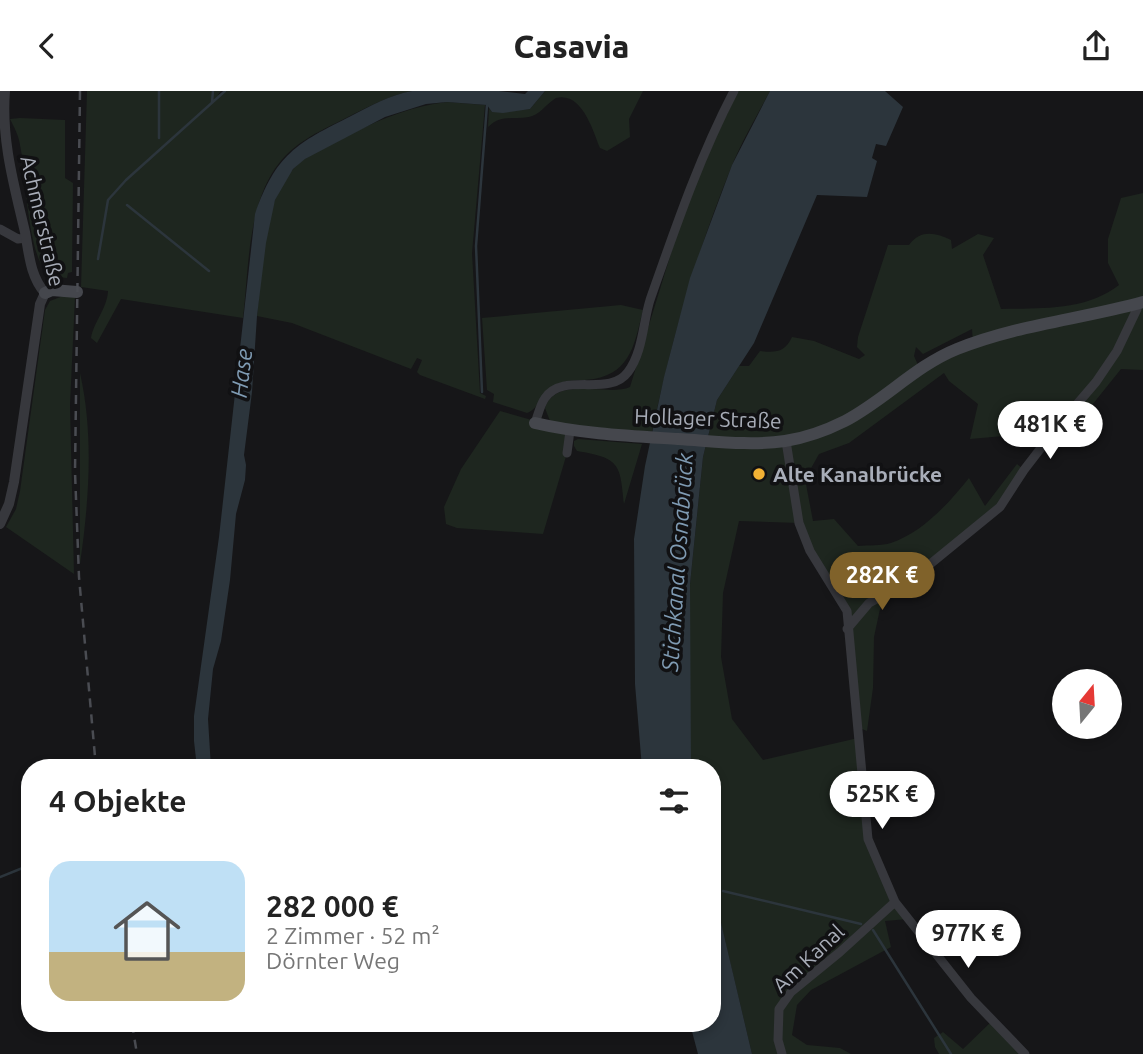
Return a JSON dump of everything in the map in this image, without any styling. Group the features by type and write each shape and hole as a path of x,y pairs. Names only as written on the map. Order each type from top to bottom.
{"main road":[{"path":"45,293 52,290 78,292"},
{"name":"Hollager Straße","path":"536,423 570,431 634,436 761,443 786,441 846,421 915,372 956,350 997,337 1140,303"}],"street":[{"name":"Achmerstraße","path":"0,524 9,505 14,482 40,304 45,293 34,277 6,147 3,120 5,91"},
{"path":"536,423 543,401 550,392 567,385 615,382 628,372 638,349 647,311 684,203 734,91"},
{"path":"0,229 18,239 26,238"},
{"path":"847,629 869,603 907,583 1000,507 1054,431 1097,382 1117,351 1140,303"},
{"path":"567,453 570,431"},
{"path":"786,441 799,523 810,551 847,611 868,839 895,902 971,998 1025,1054"},
{"name":"Am Kanal","path":"782,1054 778,1040 779,1009 790,992 840,952 895,902"}],"shaded area":[{"path":"87,91 221,91 218,95 227,91 412,91 376,103 320,131 299,144 282,160 269,179 254,223 243,318 121,299 97,343 91,338 108,291 81,287"},
{"path":"545,91 643,91 629,119 630,137 607,151 600,148 580,106 565,97 556,98 533,116 502,119 488,127 489,108 492,112 530,109"},
{"path":"738,91 770,91 744,139 718,200 676,332 652,432 580,427 550,421 545,408 551,398 560,392 571,389 609,390 630,387 683,214"},
{"path":"447,102 485,105 472,253 480,393 486,396 485,399 420,375 417,372 422,360 417,358 411,369 292,323 257,316 270,217 284,181 295,167 324,147 377,122 411,109"},
{"path":"10,119 65,120 65,178 73,183 72,272 68,273 67,278 47,272 35,248 22,157"},
{"path":"1143,193 1143,370 1121,369 1072,430 970,439 978,404 949,381 944,373 849,443 819,454 805,479 813,521 834,519 858,546 891,543 914,532 944,507 969,478 985,506 1017,464 1024,470 1000,507 907,583 883,595 874,637 873,688 867,731 857,727 847,611 799,523 739,521 723,593 721,657 732,719 763,760 858,738 868,839 908,919 885,921 891,947 811,990 797,1005 792,1035 807,1045 840,1048 851,1054 752,1054 721,924 721,759 690,759 690,584 703,457 717,400 739,366 749,366 760,351 783,349 792,337 814,341 859,359 865,355 857,347 858,337 888,245 909,245 919,236 929,234 951,240 952,249 978,234 994,238 983,255 1001,309 1078,304 1092,300 1119,285 1108,263 1108,239 1121,198","holes":["972,329 973,343 918,365 914,356 916,347 923,354"]},
{"path":"63,296 75,297 70,405 74,574 6,527 16,509 20,491 45,310 50,301"},
{"path":"621,305 643,310 630,354 617,370 594,379 557,384 527,413 493,402 494,394 487,390 482,318"},
{"path":"80,373 87,420 89,468 80,564"},
{"path":"500,411 570,431 567,453 543,534 457,528 446,524 444,507 461,469"},
{"path":"578,439 642,444 624,504 616,465 602,457 577,451 574,441"},
{"path":"992,1021 1025,1054 939,1054 935,1047 934,1038 943,1032 963,1049"}],"water":[{"name":"Hase","path":"412,91 499,91 525,94 528,91 545,91 530,109 503,113 492,112 487,105 447,102 426,104 385,117 305,159 293,169 275,200 266,243 257,316 244,455 245,480 236,514 221,641 213,669 208,719 210,759 196,759 194,716 219,537 255,214 271,177 280,164 302,143 396,95"},
{"name":"Stichkanal Osnabrück","path":"770,91 885,91 903,107 886,146 876,144 872,158 877,161 867,197 817,195 754,343 717,400 703,457 690,584 691,759 641,759 635,684 634,539 645,466 664,377 690,278 732,165"},
{"path":"721,924 752,1054 698,1054 692,1032 721,1032"}],"waterway":[{"path":"159,91 159,138"},
{"path":"212,102 213,91"},
{"path":"98,259 108,200 126,180 225,91"},
{"path":"482,392 476,246 487,105"},
{"path":"127,205 209,271"},
{"path":"0,877 21,869"},
{"path":"723,891 861,924"},
{"path":"873,930 951,1054"}],"railway":[{"path":"80,91 75,472 79,577 95,759"},
{"path":"133,1032 137,1054"}],"place":[{"name":"Alte Kanalbrücke","path":"759,474"}]}
